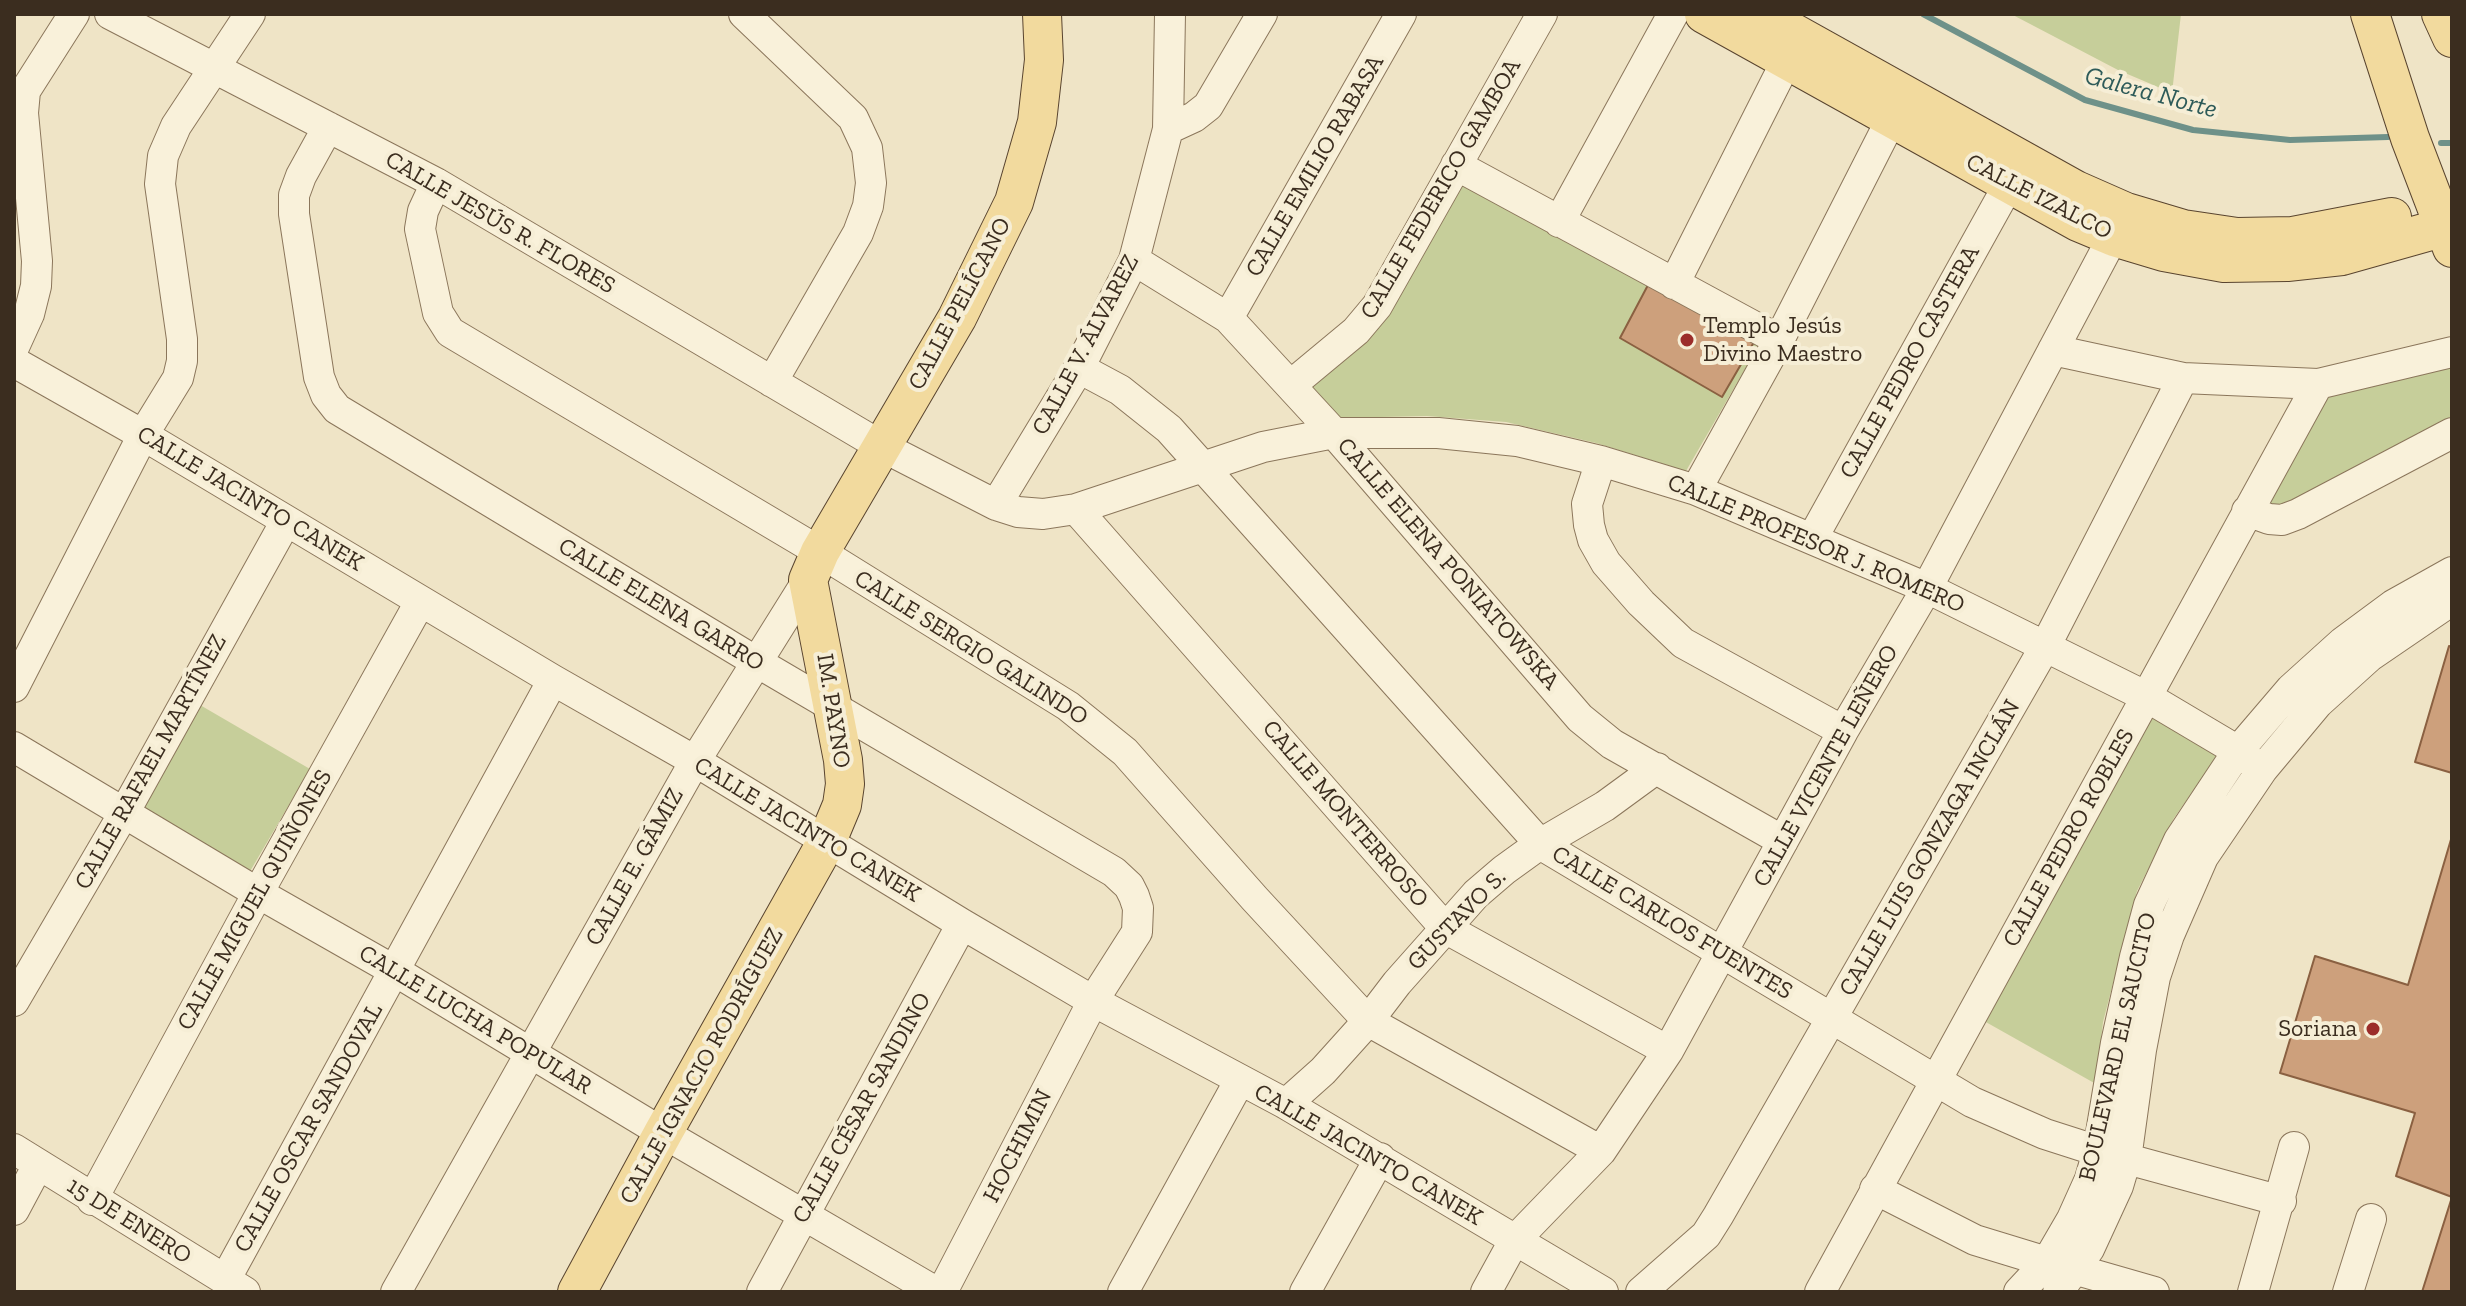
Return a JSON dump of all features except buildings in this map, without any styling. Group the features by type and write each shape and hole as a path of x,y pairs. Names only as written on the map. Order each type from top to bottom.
{"main road":[{"name":"CALLE PELÍCANO","path":"881,446 957,318 1014,202 1037,122 1044,60 1042,14"},
{"name":"CALLE IZALCO","path":"1704,14 2078,222 2183,229 2237,237 2293,236 2376,220 2447,221"},
{"name":"CALLE IZALCO","path":"1760,14 2076,190 2120,225 2164,252 2224,263 2287,262 2342,256 2447,221"},
{"path":"2370,14 2418,157 2447,221"},
{"path":"2441,14 2452,38"},
{"path":"2376,220 2396,195 2418,157"},
{"name":"CALLE E. GÁMIZ","path":"814,566 881,446"},
{"name":"IM. PAYNO","path":"814,566 845,784 842,805 827,841"},
{"name":"CALLE IGNACIO RODRÍGUEZ","path":"577,1292 827,841"}],"street":[{"path":"14,347 29,314 36,286 37,261 23,113 25,91 74,14"},
{"name":"CALLE JESÚS R. FLORES","path":"110,14 436,183 881,446"},
{"path":"14,687 143,435 178,378 182,339 160,184 163,156 176,126 250,14"},
{"name":"CALLE V. ÁLVAREZ","path":"996,505 1079,368 1134,260 1168,129 1170,14"},
{"path":"1168,129 1194,117 1208,106 1262,14"},
{"name":"CALLE EMILIO RABASA","path":"1228,318 1401,14"},
{"name":"CALLE FEDERICO GAMBOA","path":"1291,385 1356,331 1377,306 1542,14"},
{"path":"1559,222 1673,14"},
{"path":"761,18 853,118 867,148 871,183 868,206 858,233 772,382"},
{"path":"1674,284 1786,62"},
{"path":"1696,490 1779,340 1892,118"},
{"name":"CALLE ELENA GARRO","path":"328,127 301,176 294,195 294,214 319,377 331,403 346,415 755,661 1114,872 1129,886 1138,908 1137,932 1093,1001"},
{"path":"1456,165 1779,340"},
{"name":"CALLE SERGIO GALINDO","path":"436,183 423,211 420,229 436,307 441,321 450,332 814,566 1068,706 1125,752 1368,1021 1601,1151"},
{"name":"CALLE PEDRO CASTERA","path":"1812,539 2009,184"},
{"name":"CALLE VICENTE LEÑERO","path":"1486,1292 1514,1241 1601,1151 1668,1051 1843,731 1927,588 2120,225"},
{"name":"CALLE ELENA PONIATOWSKA","path":"1134,260 1228,318 1334,433 1580,718 1612,744 1783,841"},
{"path":"2053,350 2183,378 2318,384 2452,352"},
{"name":"CALLE JACINTO CANEK","path":"14,362 695,761 1093,1001 1286,1104 1603,1292"},
{"name":"CALLE CARLOS FUENTES","path":"1079,368 1120,390 1169,429 1540,844 1972,1102 2045,1134 2281,1201"},
{"name":"CALLE LUIS GONZAGA INCLÁN","path":"1641,1292 1706,1235 2046,645 2183,378"},
{"name":"CALLE PEDRO ROBLES","path":"1820,1292 2318,384"},
{"name":"CALLE PROFESOR J. ROMERO","path":"881,446 996,505 1018,512 1043,514 1076,509 1263,447 1334,433 1454,435 1517,441 1601,461 1696,490 1927,588 2147,697 2238,751 2262,770"},
{"path":"2247,511 2282,520 2298,514 2452,433"},
{"path":"1601,461 1587,504 1593,540 1606,563 1641,603 1683,643 1843,731"},
{"name":"CALLE MONTERROSO","path":"1076,509 1445,928 1668,1051"},
{"name":"CALLE RAFAEL MARTÍNEZ","path":"14,1001 124,813 286,521"},
{"name":"CALLE E. GÁMIZ","path":"396,1292 695,761 814,566"},
{"name":"BOULEVARD EL SAUCITO","path":"2019,1292 2059,1274 2089,1249 2109,1210 2126,990 2149,905 2179,840 2238,751 2291,689 2343,642 2393,605 2452,572"},
{"name":"BOULEVARD EL SAUCITO","path":"2112,1155 2169,935 2203,857 2262,770 2318,703 2370,656 2452,600"},
{"name":"CALLE MIGUEL QUIÑONES","path":"92,1200 420,602"},
{"name":"CALLE OSCAR SANDOVAL","path":"235,1286 395,971 553,680"},
{"name":"CALLE LUCHA POPULAR","path":"14,747 936,1292"},
{"name":"GUSTAVO S.","path":"1286,1104 1323,1071 1445,928 1495,878 1540,844 1605,806 1657,768"},
{"name":"CALLE CÉSAR SANDINO","path":"762,1292 962,924"},
{"name":"HOCHIMIN","path":"942,1292 1093,1001"},
{"path":"1123,1292 1240,1080"},
{"path":"2253,1292 2294,1147"},
{"path":"14,1210 26,1157"},
{"name":"15 DE ENERO","path":"26,1157 235,1286"},
{"path":"1305,1292 1380,1158"},
{"path":"1875,1189 1975,1240 2059,1274 2154,1292"},
{"path":"2348,1292 2371,1219"}],"green space":[{"path":"2011,14 2181,14 2172,93 2118,70"},
{"path":"1457,183 1759,345 1686,471 1596,443 1506,422 1427,416 1336,418 1309,390 1371,333"},
{"path":"2452,367 2452,422 2330,480 2290,507 2265,505 2323,399 2331,393"},
{"path":"200,705 310,769 249,873 139,809"},
{"path":"2155,710 2220,753 2174,818 2137,891 2103,1022 2096,1084 1984,1021"}],"waterway":[{"name":"Galera Norte","path":"1923,14 2085,100 2193,130 2290,140 2388,137"},
{"name":"Galera Norte","path":"2441,143 2452,143"}],"place":[{"name":"Templo Jesús Divino Maestro","path":"1687,340"},
{"name":"Soriana","path":"2373,1029"}]}
